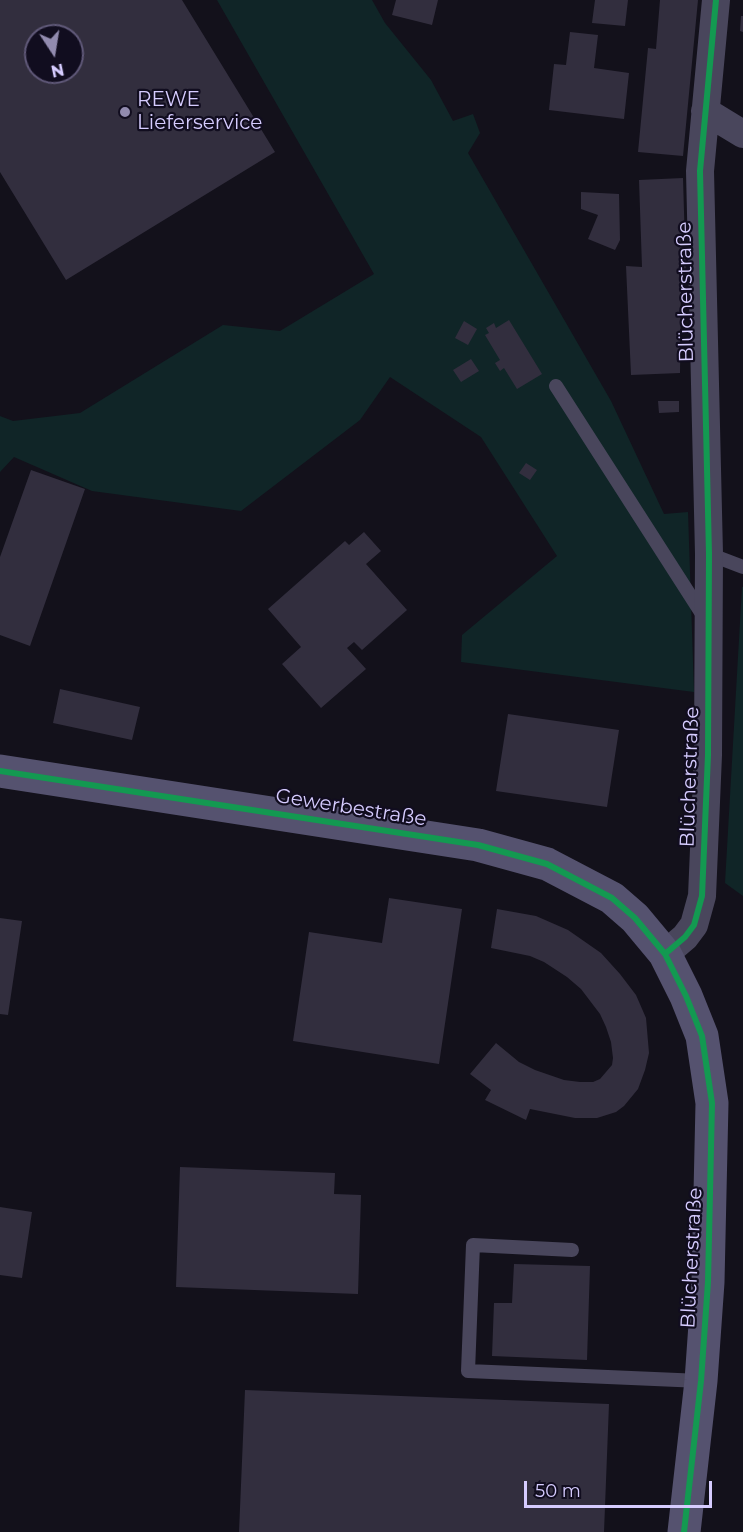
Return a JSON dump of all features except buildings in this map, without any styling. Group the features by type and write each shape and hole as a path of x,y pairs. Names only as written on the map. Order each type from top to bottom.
{"street":[{"name":"Blücherstraße","path":"684,1532 701,1381 708,1282 712,1103 702,1036 686,996 664,954 685,937 694,925 702,896 708,755 710,554 700,171 716,0"},
{"path":"705,111 743,134"},
{"name":"Gewerbestraße","path":"0,771 478,845 547,864 612,898 635,918 664,954"}],"lane":[{"path":"556,386 708,624"},
{"path":"710,554 743,567"},
{"path":"572,1250 473,1245 468,1371 701,1381"}],"green space":[{"path":"217,0 372,0 385,23 431,80 453,121 473,114 480,133 468,153 611,401 664,514 688,512 694,692 461,662 462,635 557,556 481,437 390,377 360,420 241,511 92,491 14,457 0,472 0,416 13,421 80,413 223,325 280,331 374,274"},
{"path":"743,587 743,896 725,883"}],"cycle path":[{"path":"665,954 685,937 694,925 702,896 708,755 709,554 700,171 716,0"},
{"path":"0,771 478,845 547,864 612,898 635,918 665,954 686,996 702,1036 712,1103 708,1282 701,1381 684,1532"}],"place":[{"name":"REWE Lieferservice","path":"125,112"}]}
